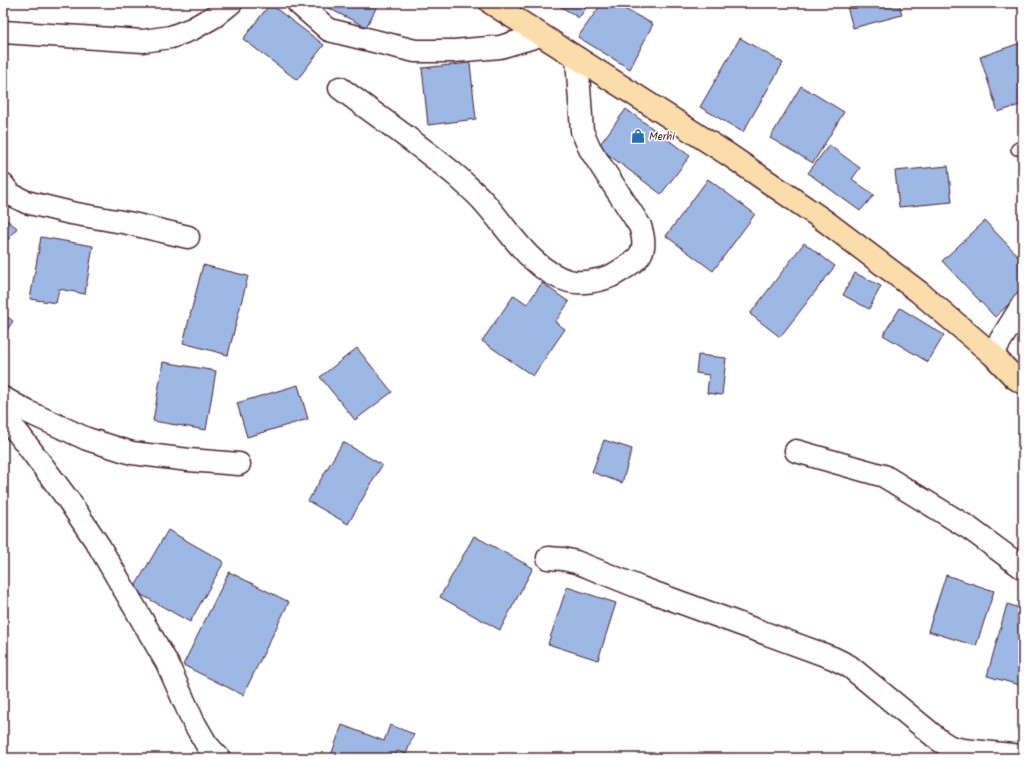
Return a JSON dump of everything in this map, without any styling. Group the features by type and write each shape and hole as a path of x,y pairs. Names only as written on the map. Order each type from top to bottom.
{"main road":[{"path":"491,3 729,155 826,221 919,292 992,354 1023,383"}],"street":[{"path":"3,32 143,41 171,37 192,29 215,16 231,3"},
{"path":"298,3 329,30 415,51 500,47 540,35"},
{"path":"340,88 428,153 458,178 483,201 529,256 553,275 570,281 588,282 610,276 637,260 644,248 644,238 640,226 590,149 582,131 577,58"},
{"path":"3,185 10,194 26,202 71,213 128,223 188,237"},
{"path":"992,354 1023,304"},
{"path":"3,398 28,412 86,439 132,453 239,464"},
{"path":"3,417 18,433 69,501 99,546 167,663 193,721 207,745 219,758"},
{"path":"796,451 884,476 969,528 1023,568"},
{"path":"548,558 576,562 642,588 833,658 849,666 939,740 950,747 963,750 1023,756"}],"building":[{"path":"318,3 379,3 366,27"},
{"path":"555,3 589,3 579,18"},
{"path":"602,3 613,3 653,24 630,69 578,37"},
{"path":"846,3 899,3 902,15 853,28"},
{"path":"270,4 324,45 297,80 243,39"},
{"path":"740,38 783,63 743,132 700,107"},
{"path":"1023,42 1023,104 998,112 980,57"},
{"path":"3,54 7,70 3,71"},
{"path":"470,63 476,119 428,125 422,68"},
{"path":"801,86 844,112 813,163 770,138"},
{"path":"626,109 690,156 661,194 598,147"},
{"path":"829,145 860,168 852,179 874,195 860,211 808,173"},
{"path":"948,166 952,202 899,207 895,171"},
{"path":"708,179 755,214 713,271 666,236"},
{"path":"3,217 17,228 3,246"},
{"path":"985,221 1023,261 1023,291 995,317 942,261"},
{"path":"41,237 93,246 85,294 59,289 56,303 30,299"},
{"path":"804,243 835,266 780,337 750,314"},
{"path":"203,265 248,276 228,355 183,343"},
{"path":"855,273 881,286 869,309 843,295"},
{"path":"542,283 569,302 555,322 565,329 533,376 482,341 514,295 527,304"},
{"path":"900,308 944,335 928,362 883,335"},
{"path":"3,314 13,321 3,336"},
{"path":"357,348 392,392 355,420 320,377"},
{"path":"698,355 726,358 722,395 707,393 709,375 696,373"},
{"path":"163,362 216,371 206,430 153,421"},
{"path":"298,385 308,419 247,437 237,403"},
{"path":"604,440 632,449 622,483 592,472"},
{"path":"343,442 382,465 348,524 308,501"},
{"path":"168,530 224,562 190,622 133,590"},
{"path":"474,536 533,568 500,630 440,597"},
{"path":"229,572 289,602 243,695 183,665"},
{"path":"946,575 994,591 976,646 928,631"},
{"path":"567,587 616,603 598,660 548,644"},
{"path":"1007,604 1023,609 1023,686 987,676"},
{"path":"342,725 384,741 390,725 414,734 406,754 397,751 395,758 330,758"}],"place":[{"name":"Merhi","path":"638,136"}]}
